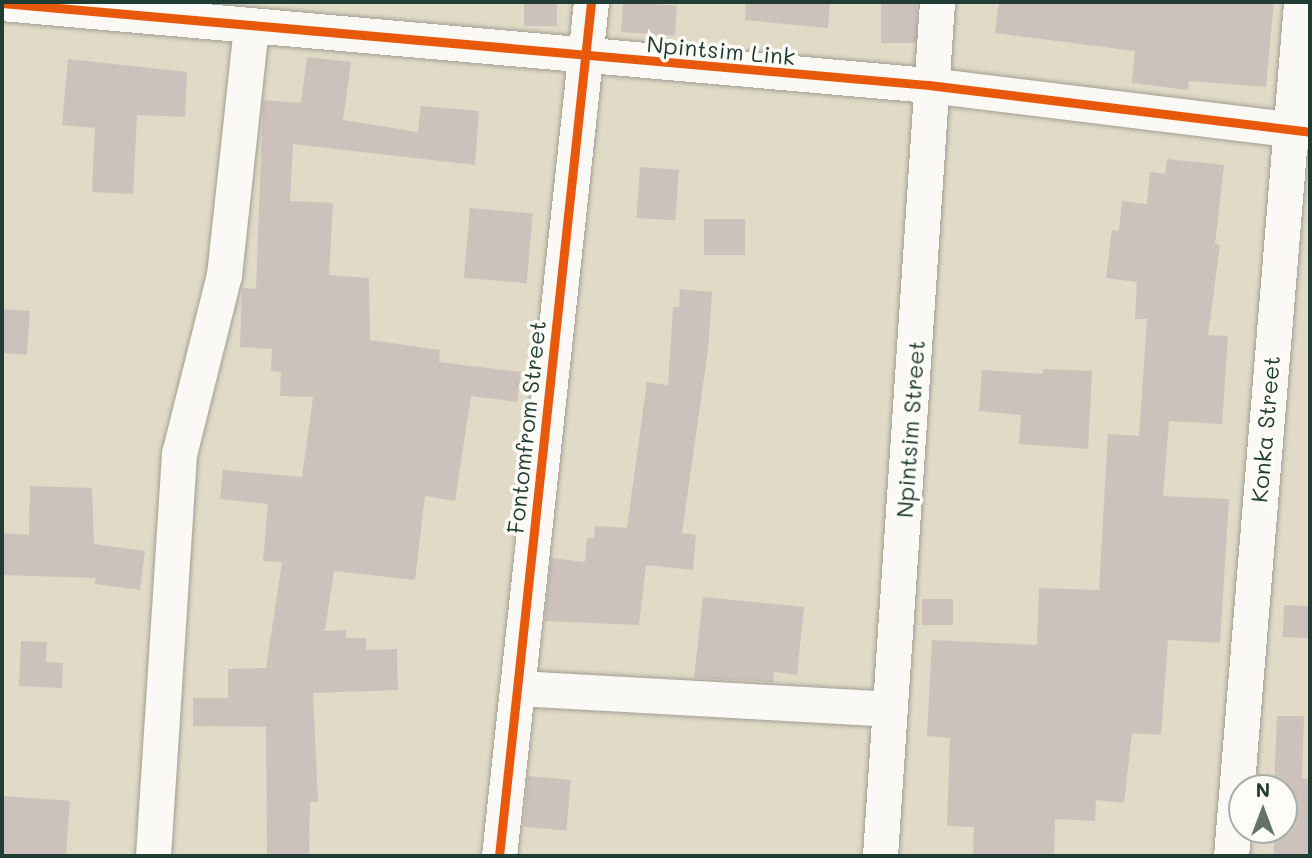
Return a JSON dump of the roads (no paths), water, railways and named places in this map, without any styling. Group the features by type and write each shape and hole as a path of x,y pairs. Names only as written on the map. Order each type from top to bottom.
{"street":[{"name":"Fontomfrom Street","path":"499,856 591,2"},
{"name":"Npintsim Street","path":"880,856 911,430 929,85 937,2"},
{"name":"Konka Street","path":"1231,856 1300,131 1301,2"},
{"name":"Npintsim Link","path":"2,3 586,58 929,85 1300,131"},
{"path":"153,856 179,454 224,275 251,26"},
{"path":"517,688 889,709"}]}
